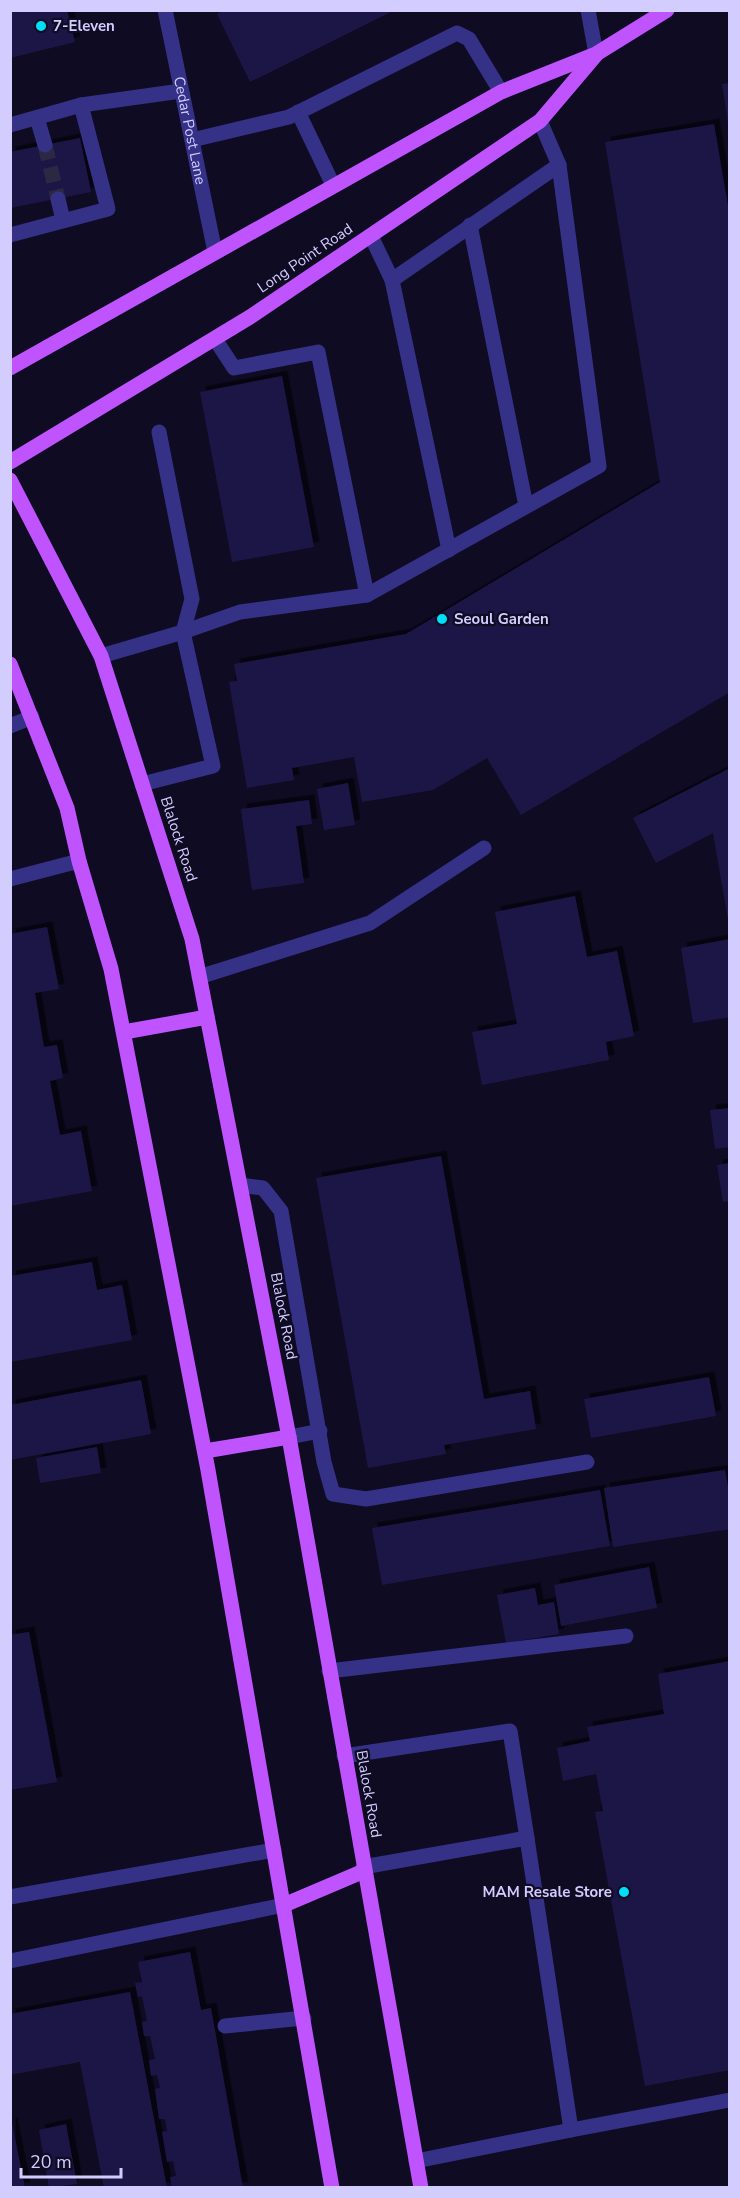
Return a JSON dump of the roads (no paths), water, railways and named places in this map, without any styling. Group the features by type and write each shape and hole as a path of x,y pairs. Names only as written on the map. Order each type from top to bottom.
{"main road":[{"name":"Long Point Road","path":"10,368 501,92 596,54 667,10"},
{"name":"Long Point Road","path":"10,462 215,339 540,121 596,54"},
{"name":"Blalock Road","path":"10,480 101,656 192,939 289,1437 421,2187"},
{"path":"10,664 68,808 79,861 111,969 205,1451 332,2187"},
{"path":"124,1032 207,1017"},
{"path":"205,1451 289,1437"},
{"path":"284,1905 364,1869"}],"street":[{"name":"Cedar Post Lane","path":"165,10 215,252"},
{"path":"588,10 596,54"},
{"path":"192,140 289,117 457,33 469,39 501,92"},
{"path":"10,125 81,105 181,91"},
{"path":"11,234 108,209 81,105"},
{"path":"298,112 333,185"},
{"path":"37,118 45,145"},
{"path":"101,656 183,632 240,612 367,595 599,466 559,165 540,121"},
{"path":"392,280 559,165"},
{"path":"57,199 63,220"},
{"path":"470,225 526,506"},
{"path":"370,236 392,280 449,550"},
{"path":"215,339 234,368 318,352 367,595"},
{"path":"142,784 213,766 183,632 192,599 159,432"},
{"path":"10,726 32,717"},
{"path":"199,977 370,923 484,848"},
{"path":"10,879 79,861"},
{"path":"240,1185 263,1188 281,1211 324,1462 333,1494 366,1499 587,1462"},
{"path":"289,1437 320,1431"},
{"path":"329,1671 626,1636"},
{"path":"344,1756 510,1731 571,2130"},
{"path":"364,1869 527,1838"},
{"path":"10,1898 274,1850"},
{"path":"10,1961 284,1905"},
{"path":"225,2026 304,2018"},
{"path":"416,2160 729,2100"}],"tunnel":[{"path":"45,145 58,199"}],"place":[{"name":"7-Eleven","path":"41,26"},
{"name":"Seoul Garden","path":"442,619"},
{"name":"MAM Resale Store","path":"624,1892"}]}
